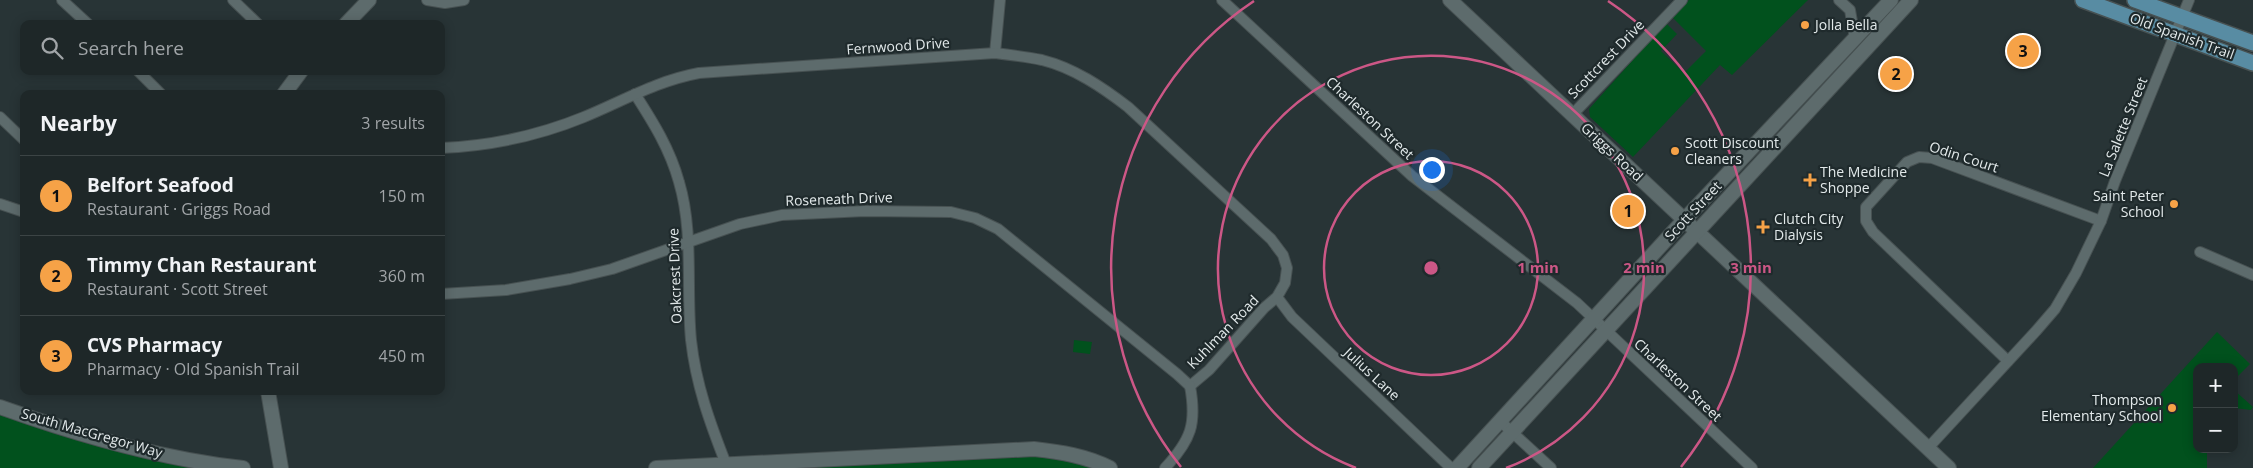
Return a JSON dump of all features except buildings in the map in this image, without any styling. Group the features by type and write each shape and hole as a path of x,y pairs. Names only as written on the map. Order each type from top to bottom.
{"main road":[{"path":"350,20 369,0"},
{"name":"Griggs Road","path":"1450,0 1949,468"},
{"name":"Scott Street","path":"1457,468 1684,220 1891,0"},
{"name":"Scott Street","path":"1479,468 1911,0"},
{"name":"Old Spanish Trail","path":"2083,0 2253,62"},
{"name":"Old Spanish Trail","path":"2135,0 2253,42"},
{"path":"1855,39 1866,48"},
{"path":"287,90 298,75"},
{"path":"269,395 281,468"},
{"name":"South MacGregor Way","path":"0,407 117,443 243,468"},
{"path":"656,468 1034,449 1063,452 1096,461 1110,468"}],"street":[{"path":"62,0 84,20"},
{"path":"233,0 254,20"},
{"path":"427,0 445,4 464,0"},
{"path":"995,53 1000,0"},
{"name":"Charleston Street","path":"1222,0 1412,176 1529,264 1593,319 1752,468"},
{"name":"Scottcrest Drive","path":"1572,114 1682,0"},
{"path":"1839,0 1850,10 1855,39"},
{"name":"La Salette Street","path":"1928,448 2054,309 2087,253 2189,0"},
{"name":"Fernwood Drive","path":"445,148 479,144 543,131 585,116 673,78 699,73 995,53 1043,61 1072,71 1104,88 1128,107 1271,239 1283,255 1288,268"},
{"path":"142,75 157,90"},
{"name":"Oakcrest Drive","path":"635,94 664,142 673,163 687,213 691,340 707,415 726,464"},
{"path":"0,117 20,136"},
{"name":"Odin Court","path":"2008,361 1873,232 1866,221 1866,207 1907,162 1919,156 1932,158 2101,221"},
{"path":"0,204 20,211"},
{"name":"Roseneath Drive","path":"445,294 506,290 570,279 612,269 740,224 782,215 821,212 922,210 951,212 967,216 998,229 1024,248 1190,386"},
{"path":"2200,252 2253,275"},
{"name":"Kuhlman Road","path":"1165,468 1178,453 1193,424 1190,386 1209,370 1264,308 1277,297 1286,283 1288,268"},
{"name":"Julius Lane","path":"1277,297 1292,317 1451,468"},
{"path":"1500,421 1551,468"}],"green space":[{"path":"1689,0 1808,0 1732,75 1720,65 1633,157 1590,117 1589,109 1666,23 1677,34 1661,51 1684,73 1706,51 1672,17"},
{"name":"Thompson Elementary School","path":"2217,332 2250,364 2238,376 2238,363 2193,363 2193,453 2207,453 2207,468 2093,468"},
{"path":"1074,340 1092,342 1090,354 1073,352"},
{"path":"2238,394 2253,407 2251,410 2238,408"},
{"path":"0,413 206,468 0,468"},
{"path":"1042,456 1095,468 793,468"}],"place":[{"name":"Jolla Bella","path":"1805,25"},
{"name":"CVS Pharmacy","path":"2023,51"},
{"name":"Timmy Chan Restaurant","path":"1896,74"},
{"name":"Scott Discount Cleaners","path":"1675,151"},
{"name":"The Medicine Shoppe","path":"1810,180"},
{"name":"Saint Peter School","path":"2174,204"},
{"name":"Belfort Seafood","path":"1628,211"},
{"name":"Clutch City Dialysis","path":"1763,227"},
{"name":"Thompson Elementary School","path":"2172,408"}]}
